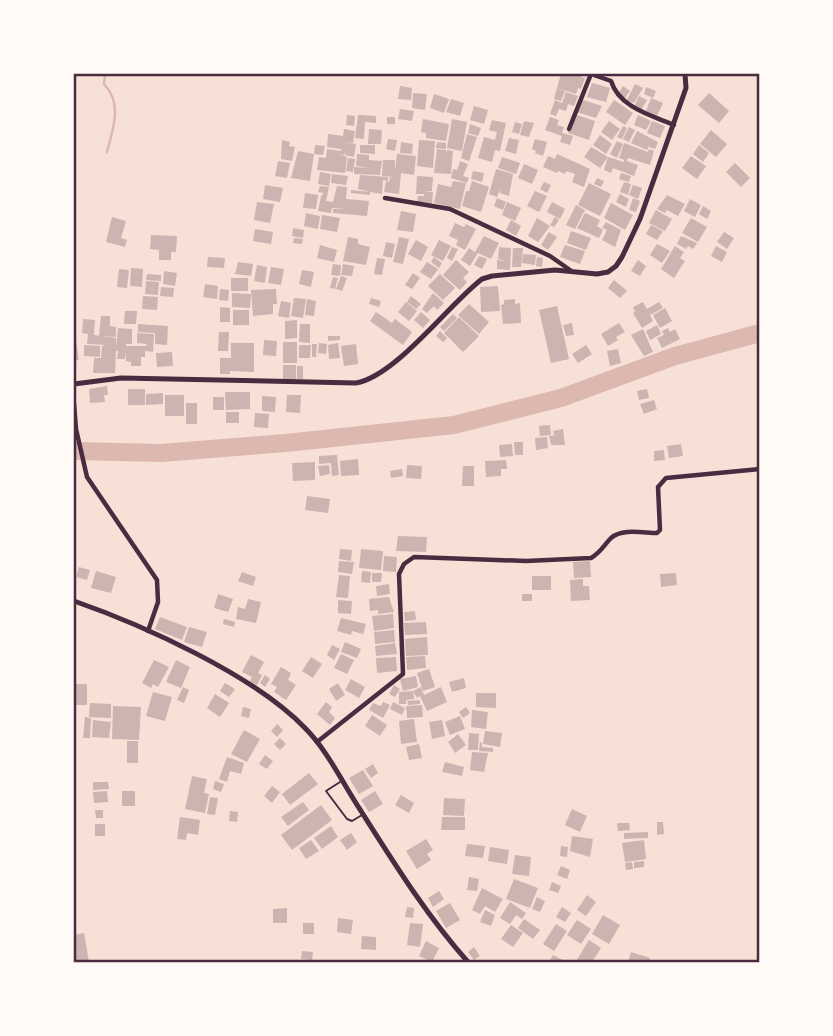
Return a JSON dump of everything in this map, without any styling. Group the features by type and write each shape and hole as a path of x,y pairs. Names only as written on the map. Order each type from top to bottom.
{"street":[{"path":"569,129 591,74 611,81 615,95 640,111 674,125"},
{"path":"74,384 121,378 356,383 366,381 406,352 482,279 570,270 597,274 608,272 622,257 639,219 686,88 685,74"},
{"path":"385,198 450,209 550,256 570,270"},
{"path":"74,404 76,429 88,477 157,580 158,602 147,632"},
{"path":"317,742 403,674 399,574 404,564 414,557 526,561 591,558 600,553 618,533 657,533 660,530 658,487 666,478 760,470"},
{"path":"74,601 112,614 209,661 271,699 304,727 317,742 411,888 447,939 468,962"}],"lane":[{"path":"342,781 326,791 347,819 352,821 363,814"}],"building":[{"path":"561,74 582,74 581,77 585,78 576,94 557,88"},
{"path":"592,83 610,88 606,102 587,97"},
{"path":"635,84 643,88 634,103 627,100"},
{"path":"400,86 412,88 411,100 398,99"},
{"path":"623,86 630,91 625,98 618,94"},
{"path":"646,87 656,91 653,98 644,94"},
{"path":"557,88 565,91 561,101 554,99"},
{"path":"566,92 578,96 574,106 568,104 566,111 559,109 556,116 550,114 555,100 562,103"},
{"path":"413,93 427,94 425,110 412,108"},
{"path":"709,93 729,111 719,123 698,105"},
{"path":"434,94 449,99 444,113 430,108"},
{"path":"639,96 647,100 641,110 634,107"},
{"path":"651,98 663,103 657,116 646,111"},
{"path":"451,99 464,103 460,116 446,112"},
{"path":"580,99 602,106 596,118 576,112"},
{"path":"614,100 633,113 625,125 606,112"},
{"path":"474,106 488,110 484,124 470,120"},
{"path":"400,109 414,111 412,121 398,119"},
{"path":"574,114 595,121 589,140 568,133"},
{"path":"347,115 355,116 354,126 346,125"},
{"path":"358,115 376,116 376,123 365,122 364,139 355,138"},
{"path":"638,115 651,121 646,130 634,125"},
{"path":"387,117 395,117 395,124 387,124"},
{"path":"550,117 559,120 557,125 564,127 562,133 573,136 570,145 560,142 562,136 545,130"},
{"path":"423,119 449,124 446,141 426,138 426,133 421,132"},
{"path":"452,119 467,122 462,151 447,148"},
{"path":"492,120 506,123 500,151 495,150 492,162 478,158 484,137 495,140 497,132 489,130"},
{"path":"524,121 534,123 529,137 520,135"},
{"path":"609,121 620,129 612,140 601,132"},
{"path":"652,121 665,126 660,138 647,133"},
{"path":"515,122 522,124 519,134 512,132"},
{"path":"470,124 481,128 478,136 468,133"},
{"path":"623,126 627,128 622,139 617,137"},
{"path":"629,127 635,130 629,142 623,139"},
{"path":"344,129 355,131 353,143 341,142 356,144 354,157 345,155 346,151 344,155 339,154 347,157 345,173 317,170 319,157 326,158 327,149 341,151 327,147 328,134 343,136"},
{"path":"369,129 382,130 381,144 368,144"},
{"path":"711,130 727,144 716,157 700,144"},
{"path":"637,131 658,142 655,149 649,147 650,144 647,150 631,143"},
{"path":"467,134 477,137 469,161 461,158"},
{"path":"600,135 612,144 606,154 593,145"},
{"path":"509,138 519,140 516,154 505,151"},
{"path":"388,139 397,140 395,151 386,149"},
{"path":"535,139 547,142 543,156 532,149"},
{"path":"282,140 295,147 292,161 281,159"},
{"path":"419,140 435,141 433,168 417,166"},
{"path":"617,141 623,144 617,158 610,154"},
{"path":"401,142 413,144 412,154 400,153"},
{"path":"437,142 446,143 446,149 436,148"},
{"path":"624,143 648,152 649,149 654,151 650,165 628,158 627,161 638,165 634,176 613,168 611,173 604,170 608,157 624,162 619,158"},
{"path":"315,145 325,146 323,155 314,154"},
{"path":"360,145 375,145 375,154 360,153"},
{"path":"699,145 709,153 703,162 693,154"},
{"path":"591,147 608,157 600,168 584,157"},
{"path":"437,149 446,150 446,154 447,150 453,151 451,174 434,173"},
{"path":"298,151 314,154 310,181 291,178"},
{"path":"357,154 369,155 369,160 382,161 380,175 354,174 354,167 369,168 356,166"},
{"path":"397,154 416,156 414,175 401,173 399,194 384,192 386,181 389,182 390,177 394,177 382,176 383,160 395,160 395,171"},
{"path":"557,154 590,169 584,187 572,182 575,174 566,171 565,174 558,171 557,173 543,167 548,156 555,159"},
{"path":"691,156 706,166 697,179 682,168"},
{"path":"502,157 520,163 516,174 498,168"},
{"path":"348,158 355,159 353,172 346,171"},
{"path":"278,161 290,163 287,178 275,176"},
{"path":"460,161 468,164 463,176 469,178 467,183 451,178 453,169 457,170"},
{"path":"735,163 750,178 741,187 726,172"},
{"path":"524,164 538,170 532,184 518,178"},
{"path":"496,169 513,174 509,196 500,193 500,190 497,197 489,194"},
{"path":"473,171 484,173 482,182 471,179"},
{"path":"320,172 331,174 329,186 318,184"},
{"path":"621,173 631,176 629,182 619,179"},
{"path":"332,174 348,176 346,185 331,183"},
{"path":"360,175 388,177 388,181 383,180 382,194 358,189"},
{"path":"417,176 433,177 432,191 424,192 433,192 432,204 417,203 418,196 424,194 416,194"},
{"path":"597,178 604,181 601,187 594,184"},
{"path":"453,181 466,183 460,209 434,203 438,184 451,187"},
{"path":"472,181 489,187 481,212 462,206"},
{"path":"544,182 551,185 547,193 540,189"},
{"path":"624,182 631,184 628,195 620,192"},
{"path":"589,183 611,194 600,216 578,205"},
{"path":"265,185 283,188 280,202 263,199"},
{"path":"633,185 642,188 638,199 629,195"},
{"path":"320,186 329,187 326,201 333,202 337,186 347,187 346,199 369,201 367,216 333,213 333,209 345,209 332,208 331,213 318,211 324,193 318,192"},
{"path":"351,190 370,192 370,195 351,193"},
{"path":"535,191 547,196 539,212 527,206"},
{"path":"305,193 318,195 316,209 303,208"},
{"path":"620,194 629,199 626,207 616,202"},
{"path":"667,195 685,204 678,216 667,210 665,213 657,209"},
{"path":"497,198 506,202 503,210 494,206"},
{"path":"633,198 640,201 636,212 629,210"},
{"path":"690,199 701,205 695,217 684,211"},
{"path":"257,202 274,204 270,223 254,220"},
{"path":"507,202 521,208 515,221 502,215"},
{"path":"552,202 565,209 560,219 547,212"},
{"path":"611,203 633,215 625,230 604,218"},
{"path":"576,205 585,210 575,229 566,225"},
{"path":"703,206 711,211 707,219 699,214"},
{"path":"656,210 672,219 665,231 649,223"},
{"path":"401,211 416,214 413,232 397,230"},
{"path":"306,213 320,216 318,229 304,226"},
{"path":"585,213 600,220 597,226 603,230 599,238 577,228"},
{"path":"322,215 340,218 337,232 320,229"},
{"path":"112,217 126,221 121,238 127,240 125,247 106,242"},
{"path":"555,217 559,220 554,227 550,225"},
{"path":"537,218 550,226 538,242 528,236"},
{"path":"691,218 707,227 698,242 682,233"},
{"path":"511,220 521,226 516,236 506,230"},
{"path":"606,222 621,230 615,247 602,240 607,230 602,228"},
{"path":"455,223 476,229 465,250 456,245 458,240 449,236"},
{"path":"651,225 663,231 657,240 646,234"},
{"path":"293,228 304,230 303,238 292,236"},
{"path":"255,229 273,232 271,244 253,241"},
{"path":"571,231 591,238 586,250 567,243"},
{"path":"549,232 557,237 548,250 541,245"},
{"path":"724,232 734,238 727,249 717,242"},
{"path":"151,235 177,236 176,252 171,252 171,260 159,260 159,250 150,249"},
{"path":"484,236 499,243 491,259 478,253 470,266 461,260 469,248 475,252"},
{"path":"681,236 697,243 693,249 677,244"},
{"path":"348,237 358,239 358,244 370,247 366,265 343,261"},
{"path":"399,237 409,239 403,264 393,262"},
{"path":"294,238 303,239 302,244 293,243"},
{"path":"416,240 428,247 421,261 408,254"},
{"path":"439,240 451,246 443,261 431,255"},
{"path":"386,242 395,244 392,258 383,256"},
{"path":"657,244 670,251 662,263 650,255"},
{"path":"320,245 337,250 334,262 317,258"},
{"path":"565,245 585,251 580,264 560,257"},
{"path":"675,246 684,252 680,258 685,261 674,278 661,269"},
{"path":"716,246 727,252 722,262 711,256"},
{"path":"452,247 458,249 452,261 447,258"},
{"path":"499,247 511,248 510,270 497,269 497,260 507,261 498,259"},
{"path":"513,248 523,248 521,267 512,267"},
{"path":"523,254 536,255 535,265 522,263"},
{"path":"479,256 487,259 482,269 474,265"},
{"path":"208,257 225,258 224,268 207,267"},
{"path":"434,257 442,263 439,268 431,262"},
{"path":"537,257 543,258 542,267 536,266"},
{"path":"377,258 385,259 382,275 374,274"},
{"path":"456,260 469,272 463,278 467,282 460,290 443,275"},
{"path":"638,260 646,266 640,276 631,271"},
{"path":"238,262 253,264 251,276 235,274"},
{"path":"427,262 438,269 431,279 420,272"},
{"path":"333,264 341,265 340,276 331,275"},
{"path":"343,264 354,266 352,276 341,275"},
{"path":"257,265 267,267 265,283 254,281"},
{"path":"271,267 284,269 281,285 268,283"},
{"path":"131,268 143,269 142,287 130,286"},
{"path":"119,269 129,270 127,288 117,287"},
{"path":"302,270 314,272 311,287 299,284"},
{"path":"164,271 177,273 175,286 163,284"},
{"path":"413,273 420,278 412,289 405,285"},
{"path":"147,274 161,275 161,281 146,280"},
{"path":"440,274 455,288 443,300 428,286"},
{"path":"341,276 347,278 342,291 336,289"},
{"path":"333,277 338,278 335,289 330,288"},
{"path":"231,278 248,278 248,291 231,291"},
{"path":"614,280 627,291 620,298 608,288"},
{"path":"146,281 159,282 158,295 145,294"},
{"path":"205,284 218,286 217,299 203,297"},
{"path":"498,286 500,311 481,312 480,287"},
{"path":"161,287 174,288 173,297 160,296"},
{"path":"220,289 229,290 228,301 219,300"},
{"path":"276,289 277,304 273,304 273,314 253,316 251,290"},
{"path":"232,293 251,294 250,308 232,307"},
{"path":"433,293 444,303 437,310 434,306 427,313 422,309"},
{"path":"143,296 158,297 157,310 142,309"},
{"path":"411,296 421,304 416,309 407,302"},
{"path":"294,298 306,299 303,318 291,316"},
{"path":"371,298 381,301 379,307 369,304"},
{"path":"307,299 316,301 314,316 305,315"},
{"path":"515,299 515,304 520,303 521,323 503,324 501,305 504,300"},
{"path":"281,301 291,303 289,318 278,316"},
{"path":"406,302 417,311 409,321 398,312"},
{"path":"643,302 647,309 659,302 663,308 650,315 653,321 642,328 633,313 633,307"},
{"path":"469,304 489,322 479,334 458,315"},
{"path":"557,306 569,359 551,363 539,310"},
{"path":"220,307 230,308 230,322 220,322"},
{"path":"665,308 672,321 660,328 653,315"},
{"path":"233,310 249,310 249,325 233,325"},
{"path":"125,311 137,311 136,324 124,324"},
{"path":"376,312 392,323 395,319 412,332 403,345 370,321"},
{"path":"421,312 430,320 423,328 414,320"},
{"path":"453,314 457,318 444,331 440,327"},
{"path":"101,316 110,316 110,326 116,327 116,337 99,336"},
{"path":"459,317 479,336 463,352 444,333"},
{"path":"83,319 95,320 94,335 116,338 116,348 118,328 132,329 132,344 126,346 146,346 147,344 137,343 137,333 154,334 153,352 145,351 145,357 141,357 141,366 131,366 131,362 126,361 126,351 125,359 117,359 116,351 115,373 93,373 94,358 101,358 102,346 106,345 87,344 88,334 82,333"},
{"path":"297,320 297,338 285,339 285,321"},
{"path":"572,323 574,335 566,336 563,325"},
{"path":"619,323 625,332 608,346 601,334"},
{"path":"138,324 168,326 167,345 155,344 155,333 138,332"},
{"path":"300,324 310,324 310,343 299,342"},
{"path":"657,325 661,334 650,340 646,331"},
{"path":"668,328 670,332 675,329 680,339 662,348 657,338 664,335 662,331"},
{"path":"643,329 653,352 644,356 631,335"},
{"path":"440,331 447,338 443,342 436,336"},
{"path":"219,332 229,332 228,351 218,351"},
{"path":"328,336 340,336 340,340 328,341"},
{"path":"264,340 277,341 276,356 263,355"},
{"path":"74,341 79,360 74,361"},
{"path":"283,342 297,342 297,363 283,363"},
{"path":"231,343 254,343 254,372 230,371 230,374 220,374 220,358 231,358"},
{"path":"319,343 327,344 326,354 318,353"},
{"path":"338,343 340,358 329,359 328,345"},
{"path":"312,344 317,344 316,357 312,357"},
{"path":"356,344 358,364 344,366 341,346"},
{"path":"84,345 100,346 100,357 84,356"},
{"path":"299,345 311,345 310,358 299,358"},
{"path":"586,345 592,354 578,363 572,354"},
{"path":"618,349 621,363 610,366 607,351"},
{"path":"172,352 173,366 157,367 156,353"},
{"path":"283,365 296,365 296,379 283,379"},
{"path":"297,366 303,366 303,379 297,379"},
{"path":"107,386 108,395 104,395 105,402 90,403 89,389"},
{"path":"128,389 145,389 145,405 128,405"},
{"path":"647,389 649,398 639,400 637,391"},
{"path":"225,392 250,392 250,409 226,410"},
{"path":"163,393 163,404 146,405 146,394"},
{"path":"165,395 184,395 184,416 165,416"},
{"path":"287,395 301,395 300,413 286,412"},
{"path":"262,396 276,397 275,412 262,411"},
{"path":"213,397 224,397 224,410 213,410"},
{"path":"654,400 657,409 644,414 640,404"},
{"path":"186,403 197,403 197,424 186,424"},
{"path":"226,412 239,412 239,423 226,423"},
{"path":"255,413 269,414 268,428 254,427"},
{"path":"550,425 551,435 540,436 539,426"},
{"path":"563,429 565,445 551,445 549,436 558,435 554,435 553,431"},
{"path":"547,437 548,448 536,450 535,438"},
{"path":"514,442 523,442 523,455 515,455"},
{"path":"512,444 513,456 500,457 499,445"},
{"path":"681,444 683,456 669,458 667,446"},
{"path":"664,450 665,460 654,461 654,451"},
{"path":"337,455 339,475 332,476 331,463 319,464 319,456"},
{"path":"358,459 359,475 341,476 340,461"},
{"path":"506,460 507,469 501,469 501,476 486,477 485,461"},
{"path":"315,462 315,480 293,481 292,463"},
{"path":"329,465 330,474 320,476 318,466"},
{"path":"407,465 422,466 421,479 406,478"},
{"path":"463,466 474,466 474,486 462,486"},
{"path":"402,469 403,476 391,478 390,471"},
{"path":"307,496 330,499 328,513 305,510"},
{"path":"398,536 427,537 426,552 396,551"},
{"path":"340,549 352,550 351,561 339,559"},
{"path":"361,549 383,551 381,570 359,568"},
{"path":"384,556 397,557 396,572 383,571"},
{"path":"339,561 354,562 352,574 338,572"},
{"path":"590,561 591,577 574,578 573,562"},
{"path":"79,567 90,570 87,580 76,577"},
{"path":"96,571 116,577 111,593 91,588"},
{"path":"362,571 371,572 370,583 361,582"},
{"path":"242,572 256,577 253,586 238,581"},
{"path":"372,573 382,573 381,582 372,582"},
{"path":"676,573 677,585 661,587 660,574"},
{"path":"339,575 350,576 348,598 336,597"},
{"path":"532,576 551,576 551,590 532,590"},
{"path":"583,579 583,586 589,586 590,600 571,601 570,580"},
{"path":"389,584 390,594 377,596 376,586"},
{"path":"218,594 233,599 228,612 214,608"},
{"path":"522,594 532,594 532,601 522,601"},
{"path":"389,597 394,612 378,614 378,610 370,611 369,599"},
{"path":"248,599 261,602 256,623 236,619 238,607 245,609"},
{"path":"338,600 352,601 351,614 338,613"},
{"path":"415,611 416,620 405,621 404,612"},
{"path":"393,614 394,628 374,631 372,616"},
{"path":"160,617 187,627 182,640 155,629"},
{"path":"341,618 366,624 363,634 352,631 351,635 337,631"},
{"path":"224,619 235,622 234,627 223,624"},
{"path":"426,622 427,634 405,635 404,623"},
{"path":"189,627 207,632 202,647 184,642"},
{"path":"394,630 395,642 375,644 374,632"},
{"path":"427,637 428,655 406,656 405,639"},
{"path":"345,642 361,649 357,658 341,652"},
{"path":"395,643 397,654 376,656 375,646"},
{"path":"332,645 340,649 334,660 327,655"},
{"path":"341,654 354,660 347,674 334,668"},
{"path":"251,655 264,662 258,673 262,675 257,685 250,681 252,677 242,672"},
{"path":"425,656 426,668 407,670 406,657"},
{"path":"311,657 322,664 313,678 302,671"},
{"path":"396,657 397,671 377,673 376,658"},
{"path":"154,660 169,667 158,687 153,684 151,688 142,683"},
{"path":"176,660 190,667 181,688 166,682"},
{"path":"281,667 291,673 288,680 296,685 286,700 274,692 277,687 271,684"},
{"path":"429,669 435,687 423,691 417,673"},
{"path":"265,675 270,679 265,687 260,683"},
{"path":"416,676 418,687 403,691 400,679"},
{"path":"464,678 466,688 452,692 449,682"},
{"path":"351,679 365,687 359,698 345,690"},
{"path":"225,683 235,689 229,697 220,691"},
{"path":"338,683 345,695 336,701 329,689"},
{"path":"74,684 87,684 87,705 74,705"},
{"path":"394,685 400,689 395,697 389,694"},
{"path":"183,687 189,690 184,703 177,700"},
{"path":"421,687 424,695 441,687 447,702 427,711 420,696 417,698 413,691"},
{"path":"413,691 414,699 406,700 406,704 399,704 399,692"},
{"path":"153,692 172,697 165,721 146,716"},
{"path":"476,693 496,693 496,708 476,707"},
{"path":"215,694 229,703 220,717 207,708"},
{"path":"420,700 420,704 408,705 407,701"},
{"path":"326,702 332,707 329,712 335,718 330,725 317,714"},
{"path":"383,702 390,705 383,718 369,710 373,703 381,706"},
{"path":"393,702 405,708 402,715 390,709"},
{"path":"90,703 111,704 111,718 89,717"},
{"path":"422,705 423,717 407,718 406,706"},
{"path":"113,706 141,707 139,740 112,739"},
{"path":"243,707 251,709 249,718 241,716"},
{"path":"466,707 470,713 463,718 459,712"},
{"path":"472,710 488,712 486,729 471,727"},
{"path":"372,715 387,725 380,736 365,726"},
{"path":"460,716 465,729 450,735 445,722"},
{"path":"85,717 91,718 90,738 83,738"},
{"path":"414,719 417,742 401,744 399,721"},
{"path":"93,720 111,722 109,738 92,737"},
{"path":"442,720 445,736 432,739 429,722"},
{"path":"277,724 283,730 277,737 271,731"},
{"path":"244,730 260,739 247,762 231,754"},
{"path":"485,731 502,733 500,747 483,744"},
{"path":"469,733 479,734 478,750 468,750"},
{"path":"458,734 466,745 455,753 448,742"},
{"path":"280,738 286,744 280,750 274,744"},
{"path":"127,741 138,741 138,763 127,763"},
{"path":"480,742 482,747 493,748 493,752 479,751"},
{"path":"419,744 422,758 409,760 406,747"},
{"path":"472,752 488,753 484,772 470,770"},
{"path":"265,755 273,761 267,769 259,764"},
{"path":"227,757 244,763 241,774 230,771 227,782 219,779"},
{"path":"445,762 464,767 462,776 442,772"},
{"path":"373,764 378,773 371,778 365,769"},
{"path":"363,770 373,786 359,794 349,778"},
{"path":"309,773 318,784 290,805 282,794"},
{"path":"192,776 207,779 204,793 209,794 205,813 185,809"},
{"path":"215,781 224,784 221,792 213,789"},
{"path":"93,782 108,782 109,789 93,790"},
{"path":"272,786 280,792 272,803 264,796"},
{"path":"107,791 108,802 94,803 93,792"},
{"path":"122,791 135,791 135,806 122,806"},
{"path":"375,791 383,804 369,812 361,800"},
{"path":"401,795 414,803 409,813 395,805"},
{"path":"210,797 218,798 215,815 207,814"},
{"path":"444,798 465,799 464,816 443,815"},
{"path":"303,802 309,810 288,826 281,817"},
{"path":"321,805 332,820 292,850 281,835"},
{"path":"572,809 587,816 580,832 565,825"},
{"path":"95,810 103,810 103,818 96,818"},
{"path":"230,811 238,812 237,822 229,821"},
{"path":"180,817 200,820 198,835 187,833 186,840 177,839"},
{"path":"442,817 465,817 465,830 441,830"},
{"path":"657,822 663,822 664,834 657,835"},
{"path":"617,823 629,823 630,830 618,831"},
{"path":"95,824 105,824 105,836 95,836"},
{"path":"331,826 338,837 322,849 314,838"},
{"path":"648,832 648,838 624,839 624,833"},
{"path":"351,833 357,842 347,850 340,840"},
{"path":"572,836 593,839 590,857 570,851"},
{"path":"426,839 433,850 427,854 431,860 417,869 406,851"},
{"path":"311,840 319,851 306,859 299,848"},
{"path":"644,840 646,859 625,862 622,843"},
{"path":"467,844 485,846 483,858 465,856"},
{"path":"561,846 568,847 567,857 560,856"},
{"path":"490,847 509,850 507,864 488,861"},
{"path":"515,855 531,857 529,876 512,874"},
{"path":"644,861 644,867 634,868 634,862"},
{"path":"632,862 633,869 626,870 625,863"},
{"path":"561,866 570,870 567,879 557,875"},
{"path":"469,877 479,879 477,891 467,890"},
{"path":"514,879 538,888 530,908 506,899"},
{"path":"552,882 561,886 558,893 549,890"},
{"path":"482,888 503,899 495,912 485,906 480,914 472,910"},
{"path":"439,891 444,899 433,907 428,898"},
{"path":"587,895 596,902 586,916 577,910"},
{"path":"537,897 545,901 540,912 532,909"},
{"path":"510,902 526,913 522,919 516,915 510,924 500,918"},
{"path":"450,903 460,920 446,928 436,911"},
{"path":"407,907 414,908 413,918 405,917"},
{"path":"562,907 571,913 565,922 556,917"},
{"path":"287,908 287,923 273,923 273,909"},
{"path":"485,910 495,915 491,926 480,922"},
{"path":"603,915 620,925 609,944 592,934"},
{"path":"338,918 353,920 351,934 337,932"},
{"path":"524,919 540,930 533,939 518,928"},
{"path":"577,920 591,929 581,944 567,935"},
{"path":"303,923 314,923 314,934 303,934"},
{"path":"410,923 423,924 420,947 407,945"},
{"path":"556,924 567,931 554,951 543,944"},
{"path":"511,925 523,933 513,947 501,939"},
{"path":"84,933 89,962 74,962 74,935"},
{"path":"362,936 376,937 376,950 361,949"},
{"path":"589,940 601,948 592,962 576,961"},
{"path":"426,941 439,948 432,962 419,956"},
{"path":"474,947 480,956 474,960 468,952"},
{"path":"302,951 313,952 312,960 301,959"},
{"path":"631,952 650,958 649,962 628,962"},
{"path":"553,955 567,962 549,962"}],"waterway":[{"path":"105,74 104,84 110,92 115,108 114,126 107,152"},
{"path":"74,451 161,453 454,425 561,398 675,356 760,333"}]}
